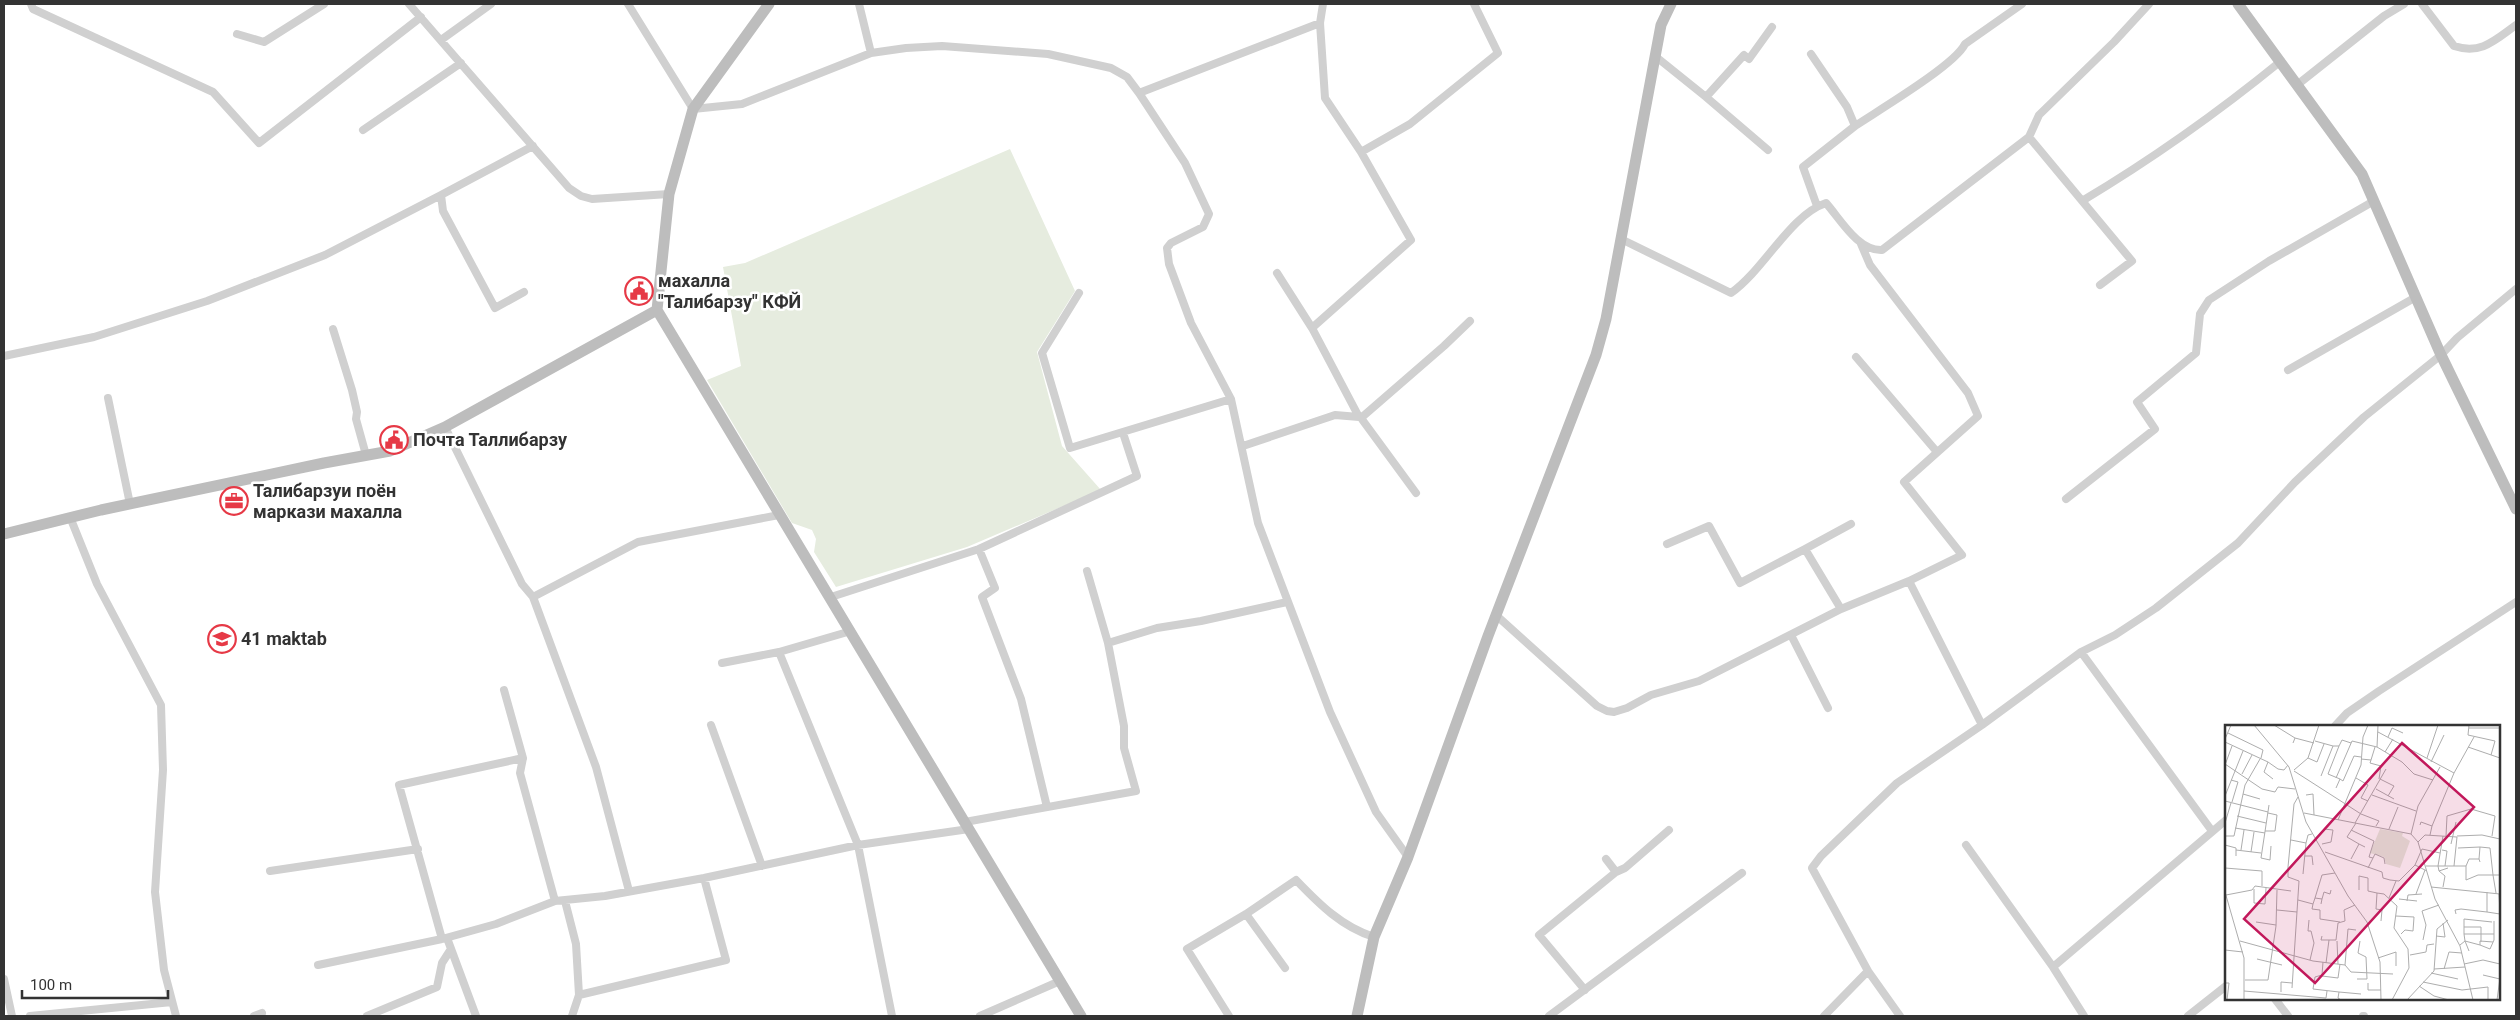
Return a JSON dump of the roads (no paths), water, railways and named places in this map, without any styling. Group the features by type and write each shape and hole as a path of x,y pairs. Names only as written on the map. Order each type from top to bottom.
{"street":[{"path":"31,4 34,9 213,92 259,143 421,17"},
{"path":"237,34 264,42 324,4"},
{"path":"409,4 569,188 581,196 592,199 669,194"},
{"path":"441,40 491,4"},
{"path":"628,4 693,109"},
{"path":"769,4 693,109 669,194 657,310 779,514 852,631 1081,1016"},
{"path":"859,4 870,53"},
{"path":"1312,328 1410,240 1360,152 1325,98 1320,23 1323,4"},
{"path":"1360,152 1410,124 1498,54 1474,4"},
{"path":"1357,1016 1374,937 1408,857 1596,356 1606,319 1661,25 1671,4"},
{"path":"1817,206 1803,167 1856,126 1961,53 1965,44 2022,4"},
{"path":"1621,239 1731,292 1744,283 1800,220 1817,206 1826,203 1861,244 1872,251 1882,250 2029,137 2039,115 2114,42 2149,4"},
{"path":"2238,4 2362,174 2441,355 2516,509"},
{"path":"2297,85 2384,16 2404,4"},
{"path":"2422,4 2454,46 2462,49 2472,51 2489,44 2516,25"},
{"path":"1139,93 1320,23"},
{"path":"1706,97 1744,56 1749,59 1772,27"},
{"path":"693,109 742,104 870,53 906,48 942,46 1048,54 1111,68 1127,77 1185,164 1209,214 1204,227 1171,243 1167,248 1168,254 1191,323 1231,399 1243,446 1258,523 1330,712 1376,812 1408,857"},
{"path":"1811,54 1847,107 1856,126"},
{"path":"1655,56 1768,150"},
{"path":"2082,201 2152,159 2225,107 2281,61"},
{"path":"363,130 461,63"},
{"path":"2029,137 2132,261 2100,285"},
{"path":"4,356 94,337 207,301 325,255 441,196 533,146"},
{"path":"441,196 443,211 495,308 524,292"},
{"path":"2066,499 2155,429 2137,402 2196,353 2200,314 2209,300 2269,261 2374,201"},
{"path":"1497,616 1592,701 1607,712 1627,708 1651,695 1699,681 1842,609 1909,581 1962,555 1904,482 1978,416 1968,392 1870,265 1861,244"},
{"path":"1277,274 1312,328 1360,418 1416,493"},
{"path":"1900,1016 1868,971 1812,868 1821,856 1896,783 1982,725 2081,652 2115,635 2156,608 2238,543 2295,482 2364,417 2441,355 2456,338 2516,290"},
{"path":"1079,293 1042,353 1070,448 1231,399"},
{"path":"2288,370 2416,297"},
{"path":"4,534 130,504 366,454 390,451 445,427 657,310"},
{"path":"1243,446 1335,415 1360,418 1444,346 1470,320"},
{"path":"333,329 352,390 357,412 356,419 366,454"},
{"path":"1856,357 1937,452"},
{"path":"108,398 130,504"},
{"path":"445,427 522,584 533,597 596,767 629,891"},
{"path":"830,597 978,549 1137,476 1123,433"},
{"path":"533,597 638,542 779,514"},
{"path":"70,517 97,584 161,705 163,770 155,892 164,970 176,1016"},
{"path":"1667,544 1708,526 1740,583 1851,524"},
{"path":"978,549 995,588 982,597 1021,699 1047,807"},
{"path":"1806,549 1842,609"},
{"path":"318,964 445,938 496,924 555,902 704,878 1047,807 1136,792 1124,748 1124,726 1108,644 1087,571"},
{"path":"1909,581 1982,725"},
{"path":"1108,644 1157,628 1201,621 1287,602"},
{"path":"2336,725 2355,708 2516,602"},
{"path":"722,663 780,652 852,631"},
{"path":"1791,635 1828,708"},
{"path":"780,652 858,845 892,1016"},
{"path":"2081,652 2212,831"},
{"path":"504,690 523,758 520,773 555,902"},
{"path":"711,726 762,866"},
{"path":"476,1016 451,949 445,938 399,785 523,758"},
{"path":"2053,967 2225,821"},
{"path":"1585,990 1539,936 1616,872 1625,868 1669,830"},
{"path":"1966,845 2053,967 2083,1014 2074,1016"},
{"path":"270,871 418,849"},
{"path":"1606,860 1616,872"},
{"path":"1549,1016 1742,873"},
{"path":"579,995 726,960 704,878"},
{"path":"1229,1016 1187,948 1246,914 1296,880 1330,913 1354,931 1374,937"},
{"path":"565,901 576,944 579,995 572,1016"},
{"path":"1246,914 1285,968"},
{"path":"367,1016 438,987 442,962 451,949"},
{"path":"1824,1016 1868,971"},
{"path":"4,979 12,1016"},
{"path":"980,1016 1060,981"},
{"path":"2188,1016 2225,987"},
{"path":"2276,1000 2288,1016"},
{"path":"30,1016 172,1002"},
{"path":"254,1016 262,1013"}],"place":[{"name":"махалла \"Талибарзу\" КФЙ","path":"639,291"},
{"name":"Почта Таллибарзу","path":"394,440"},
{"name":"Талибарзуи поён маркази махалла","path":"234,501"},
{"name":"41 maktab","path":"222,639"}]}
